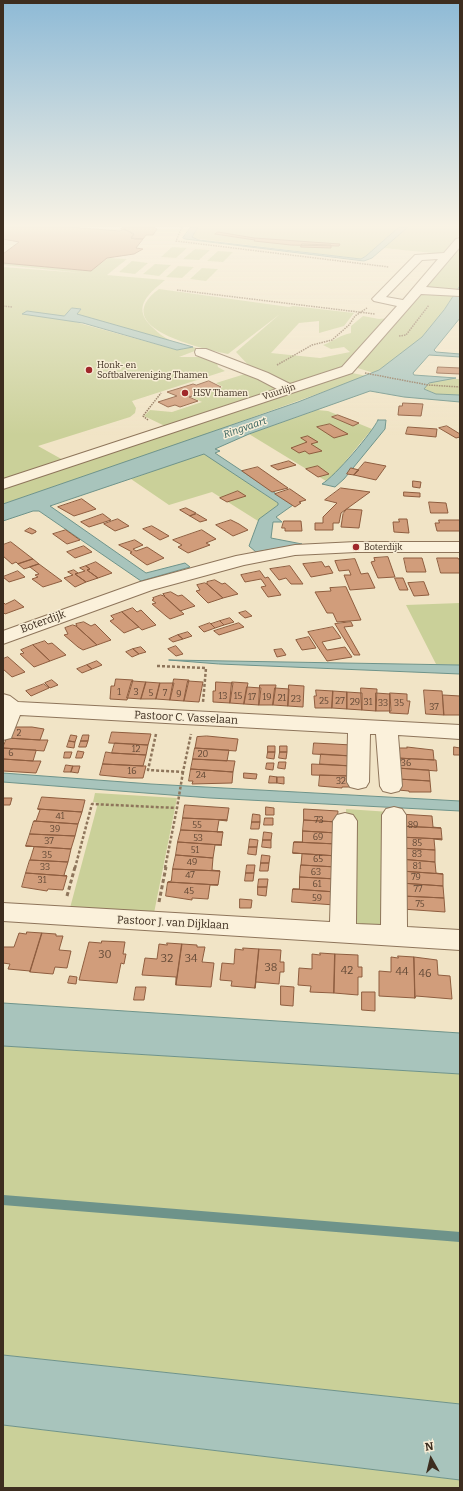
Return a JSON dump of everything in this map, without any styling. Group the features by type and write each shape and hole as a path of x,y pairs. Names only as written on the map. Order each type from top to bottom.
{"street":[{"path":"380,297 378,299 405,304"},
{"name":"Vuurlijn","path":"3,484 347,370 395,318 411,297"},
{"path":"201,352 263,376 289,389"},
{"name":"Boterdijk","path":"3,638 146,586 242,560 295,550 356,547 460,547"},
{"name":"Pastoor C. Vasselaan","path":"3,733 8,704 359,727 460,732"},
{"path":"358,782 359,727"},
{"path":"386,728 391,786"},
{"path":"394,815 394,936"},
{"path":"343,933 345,821"},
{"name":"Pastoor J. van Dijklaan","path":"3,912 460,940"}],"path":[{"path":"228,297 395,318"},
{"path":"3,306 12,307"},
{"path":"368,374 428,385 460,387"},
{"path":"148,420 143,416 161,393"},
{"path":"154,921 183,772"},
{"path":"62,916 92,804 177,808"}],"green space":[{"path":"3,297 148,297 143,306 145,318 160,334 172,341 76,314 81,309 72,308 64,316 68,320 177,350 193,347 200,349 179,357 202,357 217,363 218,367 225,371 132,401 136,408 135,413 130,417 38,446 65,461 3,482"},
{"path":"152,297 214,297 289,307 293,306 354,313 344,326 319,333 319,321 299,323 271,353 320,358 350,352 344,347 331,349 323,345 351,333 351,326 363,316 379,319 391,318 381,323 383,327 342,369 294,385 251,368 236,352 280,314 228,354 182,342 165,334 151,325 144,315 146,303"},
{"path":"415,297 453,297 424,335 411,347 379,370 374,373 354,367"},
{"path":"347,372 367,376 195,438 3,504 3,488"},
{"path":"245,374 281,389 167,427 144,416 150,410 172,412 202,402 191,397 223,387 216,383"},
{"path":"460,379 460,395 436,394 424,389 427,385 435,381"},
{"path":"317,410 328,411 372,429 335,474 326,481 249,434"},
{"path":"204,453 279,504 258,521 212,492 169,505 131,479"},
{"path":"460,603 460,665 436,664 406,605"},
{"path":"95,793 177,798 154,913 70,908 98,803 93,802"},
{"path":"346,809 390,812 391,930 349,927"},
{"path":"3,1046 460,1074 460,1404 3,1355"},
{"path":"3,1425 460,1480 460,1488 3,1488"}],"water":[{"name":"Ringvaart","path":"453,297 460,297 460,318 434,350 436,352 460,354 460,357 429,355 413,373 414,375 456,378 429,383 424,389 436,394 460,395 460,402 404,397 370,391 249,434 215,449 220,451 215,453 293,505 276,517 282,522 273,522 271,538 302,544 256,552 249,546 259,519 278,505 278,503 204,454 50,506 146,573 185,563 190,567 141,581 39,511 33,511 3,521 3,504 298,402 379,370 422,337"},
{"path":"72,308 81,309 77,314 193,347 177,350 83,323 22,314 27,311 64,316"},
{"path":"378,420 386,420 385,429 344,479 335,487 322,484 353,454"},
{"path":"169,660 460,665 460,674 219,664"},
{"path":"3,773 151,784 460,801 460,811 210,798 3,782"},
{"path":"3,1003 460,1033 460,1074 3,1046"},
{"path":"3,1355 460,1404 460,1480 3,1425"}],"building":[{"path":"438,367 460,368 460,374 437,373"},
{"name":"HSV Thamen","path":"209,381 221,387 189,397 198,401 180,407 175,405 168,407 158,402 177,396 167,392"},
{"path":"403,403 423,404 421,416 398,415 399,406 402,406"},
{"path":"338,415 359,423 353,426 332,417"},
{"path":"330,424 348,434 334,438 317,427"},
{"path":"447,426 460,434 460,437 456,438 439,428"},
{"path":"408,427 437,429 436,437 406,434"},
{"path":"308,436 318,442 311,444 322,451 309,454 305,451 299,453 291,448 307,442 301,438"},
{"path":"289,461 296,465 278,470 271,466"},
{"path":"365,462 386,466 376,480 354,475"},
{"path":"318,466 329,474 318,477 306,469"},
{"path":"258,467 288,488 272,492 242,471"},
{"path":"351,468 359,470 354,475 347,474"},
{"path":"413,481 421,482 420,488 413,487"},
{"path":"341,488 370,492 341,513 339,523 333,523 333,530 315,530 315,523 323,523 323,517 337,503 325,500"},
{"path":"290,489 306,500 299,502 301,503 295,507 275,494"},
{"path":"238,491 246,496 227,502 220,498"},
{"path":"404,492 420,493 420,497 404,496"},
{"path":"82,499 96,509 74,516 58,507"},
{"path":"429,502 446,503 448,513 431,513"},
{"path":"186,508 196,513 190,516 180,510"},
{"path":"347,509 362,510 359,528 341,527 343,514"},
{"path":"103,514 111,520 89,527 81,522"},
{"path":"197,514 207,520 200,522 190,516"},
{"path":"118,519 129,526 115,531 104,524"},
{"path":"399,519 407,519 409,533 394,532 393,522 399,522"},
{"path":"231,520 248,530 233,536 216,525"},
{"path":"439,520 460,520 460,531 437,531 435,523 439,523"},
{"path":"284,521 301,521 302,531 285,531 285,528 282,528"},
{"path":"152,526 169,536 160,540 143,529"},
{"path":"30,528 36,532 32,534 25,531"},
{"path":"66,530 80,540 67,544 53,534"},
{"path":"202,530 216,539 206,543 210,545 188,553 178,547 182,545 173,540"},
{"path":"135,540 143,545 133,549 136,551 147,547 164,558 147,565 130,553 132,552 119,545"},
{"path":"11,542 33,559 18,564 16,562 12,564 3,556 3,545"},
{"path":"84,546 92,552 75,558 67,552"},
{"path":"388,557 395,577 378,578 371,562 375,561 374,558"},
{"path":"404,558 422,558 426,572 407,572"},
{"path":"437,558 458,558 460,561 460,573 441,573"},
{"path":"33,559 39,564 24,569 18,564"},
{"path":"355,559 361,574 368,573 375,588 350,590 344,575 351,575 349,570 339,571 335,561"},
{"path":"96,562 112,573 98,578 87,570 90,569 86,566"},
{"path":"322,562 325,567 329,566 333,573 311,577 303,564"},
{"path":"39,564 62,581 43,587 32,579 38,577 35,575 39,574 30,567"},
{"path":"86,566 90,569 87,570 98,578 86,582 75,574 85,571 80,568"},
{"path":"290,566 303,584 291,584 286,578 279,580 270,569"},
{"path":"74,570 78,573 75,574 86,582 75,587 64,578 73,575 68,572"},
{"path":"18,571 25,577 9,582 3,577"},
{"path":"260,571 265,578 268,577 281,595 268,597 261,587 266,586 261,579 245,582 241,575"},
{"path":"395,578 403,578 408,590 400,590"},
{"path":"215,580 222,584 225,583 238,594 223,598 207,584 207,582"},
{"path":"424,582 429,595 414,596 408,583"},
{"path":"205,583 223,598 208,603 196,591 200,590 197,585"},
{"path":"346,587 361,620 337,622 333,613 327,613 315,592 331,591 330,588"},
{"path":"171,592 178,596 182,595 195,606 180,611 163,594"},
{"path":"161,595 184,614 170,619 166,616 152,604 156,603 152,600 154,599 153,598"},
{"path":"15,600 24,607 5,614 3,612 3,602 5,604"},
{"path":"133,608 137,612 141,610 156,625 142,630 122,612"},
{"path":"246,611 252,616 245,618 239,613"},
{"path":"122,612 139,627 124,633 110,621 114,619 111,616"},
{"path":"230,618 234,622 224,625 220,621"},
{"path":"220,621 224,625 215,628 211,624"},
{"path":"84,622 91,626 95,624 111,640 97,645 76,626 76,624"},
{"path":"351,622 353,626 344,627 360,655 354,655 335,624"},
{"path":"210,623 215,628 204,632 199,627"},
{"path":"239,623 244,627 219,635 214,631"},
{"path":"73,625 97,645 83,650 78,647 64,635 68,634 65,628"},
{"path":"333,627 341,638 322,642 327,650 345,647 352,657 327,661 308,632"},
{"path":"188,632 192,636 183,639 178,635"},
{"path":"178,635 183,639 173,642 169,639"},
{"path":"309,637 316,648 302,650 296,640"},
{"path":"45,641 48,644 52,643 66,655 50,661 33,645"},
{"path":"33,645 50,661 34,667 20,654 24,653 21,650"},
{"path":"176,646 183,654 176,656 168,649"},
{"path":"141,647 146,652 139,654 133,649"},
{"path":"133,649 139,654 132,657 126,652"},
{"path":"282,649 286,655 277,657 274,650"},
{"path":"8,657 25,672 12,677 3,669 3,659"},
{"path":"97,661 102,665 92,669 87,665"},
{"path":"87,665 92,669 82,673 77,669"},
{"path":"116,679 133,680 127,700 110,699 111,686 114,686"},
{"path":"174,679 189,680 184,701 170,700"},
{"path":"52,680 58,685 50,688 45,683"},
{"path":"132,681 146,682 141,699 127,698"},
{"path":"188,681 203,682 199,702 184,701"},
{"path":"146,682 160,683 156,699 141,699"},
{"path":"216,682 233,683 230,703 213,702 213,691 215,691"},
{"path":"232,682 248,683 244,704 230,703"},
{"path":"160,683 174,683 170,700 156,699"},
{"path":"44,684 49,688 31,696 26,691"},
{"path":"260,685 276,685 273,705 259,705"},
{"path":"289,685 304,686 303,707 288,706"},
{"path":"247,687 261,688 259,705 244,704"},
{"path":"275,688 289,689 288,706 273,705"},
{"path":"361,688 377,689 376,711 362,710"},
{"path":"316,690 333,691 332,708 315,708 314,696 316,696"},
{"path":"424,690 442,691 444,715 426,714"},
{"path":"333,691 347,692 347,709 332,708"},
{"path":"347,692 362,693 362,710 347,709"},
{"path":"376,693 390,694 391,711 376,711"},
{"path":"390,693 407,694 407,701 410,701 408,714 390,713"},
{"path":"443,695 460,696 460,715 444,715"},
{"path":"9,727 32,727 44,729 40,740 7,738"},
{"path":"112,732 151,734 148,745 109,743"},
{"path":"71,735 77,736 75,742 69,741"},
{"path":"83,735 89,735 88,741 81,741"},
{"path":"207,736 238,739 236,751 195,748 197,737"},
{"path":"7,738 48,740 44,751 3,748"},
{"path":"69,741 75,742 74,748 67,747"},
{"path":"81,741 88,741 86,747 79,747"},
{"path":"115,743 148,745 146,755 112,753"},
{"path":"314,743 352,745 352,756 313,754"},
{"path":"268,746 275,746 275,752 268,752"},
{"path":"280,746 287,746 287,752 280,752"},
{"path":"407,747 433,750 434,760 397,758 396,748"},
{"path":"454,747 460,748 460,755 454,755"},
{"path":"3,748 36,751 33,761 3,759"},
{"path":"195,748 229,750 227,761 193,759"},
{"path":"78,751 84,752 82,758 76,758"},
{"path":"65,752 72,752 70,758 64,758"},
{"path":"106,752 146,755 143,766 103,764"},
{"path":"268,752 275,752 274,759 267,758"},
{"path":"280,752 287,752 286,759 279,758"},
{"path":"321,754 352,756 352,766 320,764"},
{"path":"397,758 436,760 437,771 397,768"},
{"path":"3,759 41,761 36,773 3,771"},
{"path":"193,759 235,761 233,772 191,769"},
{"path":"279,762 286,762 285,769 278,768"},
{"path":"267,763 274,763 273,770 266,769"},
{"path":"103,764 146,766 143,778 130,778 100,775"},
{"path":"312,764 352,766 352,776 312,775"},
{"path":"66,765 73,766 71,772 64,772"},
{"path":"73,766 80,766 78,773 71,772"},
{"path":"397,768 429,770 430,781 398,779"},
{"path":"191,769 233,772 232,783 192,784 193,781 189,781"},
{"path":"244,773 257,774 256,779 244,778"},
{"path":"320,775 352,776 352,787 342,788 319,786"},
{"path":"270,776 277,777 277,783 269,783"},
{"path":"277,777 284,777 284,784 277,783"},
{"path":"398,779 430,781 431,792 409,792 398,790"},
{"path":"42,797 85,800 82,812 38,809"},
{"path":"4,798 12,798 10,805 3,805"},
{"path":"185,805 229,808 227,820 183,818"},
{"path":"266,807 274,808 274,815 266,815"},
{"path":"38,809 82,812 78,824 34,821 36,821 40,810"},
{"path":"304,809 338,811 337,822 304,820"},
{"path":"253,814 260,815 260,822 252,822"},
{"path":"399,814 432,816 433,827 441,828 399,826"},
{"path":"183,818 227,820 227,821 219,820 217,832 181,830"},
{"path":"265,818 273,818 273,825 264,825"},
{"path":"304,820 337,822 337,833 303,831"},
{"path":"34,821 78,824 75,836 30,834"},
{"path":"252,822 260,822 259,829 251,829"},
{"path":"399,826 441,828 442,839 399,837"},
{"path":"181,830 223,832 221,845 178,842"},
{"path":"303,831 337,833 337,844 294,842 302,842"},
{"path":"264,832 272,833 271,840 263,840"},
{"path":"30,834 75,836 71,849 26,846"},
{"path":"399,837 442,839 442,840 434,839 435,850 400,848"},
{"path":"250,839 258,840 257,847 249,847"},
{"path":"263,840 271,840 271,848 262,847"},
{"path":"178,842 221,845 215,845 213,858 176,855"},
{"path":"294,842 337,844 337,856 293,853"},
{"path":"26,846 71,849 68,862 30,860 34,847"},
{"path":"249,847 257,847 256,855 248,854"},
{"path":"400,848 435,850 435,862 400,859"},
{"path":"293,853 337,856 336,867 301,865 302,854"},
{"path":"176,855 213,858 212,870 220,871 173,869"},
{"path":"262,855 270,856 269,863 261,863"},
{"path":"400,859 435,862 436,873 443,874 401,871"},
{"path":"30,860 68,862 64,875 67,876 26,873"},
{"path":"261,863 269,863 268,871 260,871"},
{"path":"247,865 255,865 254,873 246,873"},
{"path":"301,865 336,867 336,879 300,877"},
{"path":"173,869 220,871 218,885 168,882 171,881"},
{"path":"401,871 443,874 443,886 401,883"},
{"path":"26,873 67,876 63,890 48,889 47,891 22,887"},
{"path":"246,873 254,873 253,881 245,881"},
{"path":"300,877 336,879 336,892 293,889 299,889"},
{"path":"259,879 268,879 267,887 258,887"},
{"path":"168,882 218,885 210,885 208,899 192,898 192,900 166,896"},
{"path":"401,883 443,886 444,898 402,896"},
{"path":"258,887 267,887 266,896 258,895"},
{"path":"293,889 336,892 335,905 292,902"},
{"path":"402,896 444,898 445,912 402,909"},
{"path":"240,899 252,900 251,908 240,908"},
{"path":"27,932 42,933 30,972 8,969 10,964 3,963 3,947 14,947 19,933 26,934"},
{"path":"42,933 63,936 59,950 71,951 67,968 55,967 53,974 30,972"},
{"path":"102,941 125,942 123,954 126,954 124,964 121,963 117,983 79,980 89,942 101,943"},
{"path":"167,943 182,944 176,985 176,977 142,975 145,958 157,959 159,944 167,945"},
{"path":"182,944 205,947 202,962 214,963 211,987 176,985"},
{"path":"243,948 259,949 255,988 231,986 232,981 220,980 222,963 234,964 235,949 243,950"},
{"path":"259,949 281,950 280,962 284,962 284,972 280,972 279,984 256,982 255,988"},
{"path":"320,953 335,954 334,993 310,992 311,986 298,985 299,968 312,969 312,954 320,955"},
{"path":"335,954 358,955 358,967 362,967 362,977 358,977 358,995 334,993"},
{"path":"398,956 414,957 415,998 379,996 379,971 391,972 391,957 398,958"},
{"path":"414,957 437,960 438,975 450,976 452,999 416,996 415,998"},
{"path":"70,976 77,977 76,984 68,983"},
{"path":"281,986 294,987 293,1006 281,1005"},
{"path":"136,987 146,987 144,1000 134,1000"},
{"path":"362,992 375,992 375,1011 362,1010"}],"waterway":[{"path":"3,1200 460,1237"}],"place":[{"name":"Honk- en Softbalvereniging Thamen","path":"89,370"},
{"name":"HSV Thamen","path":"185,393"},
{"name":"Boterdijk","path":"356,547"}]}
